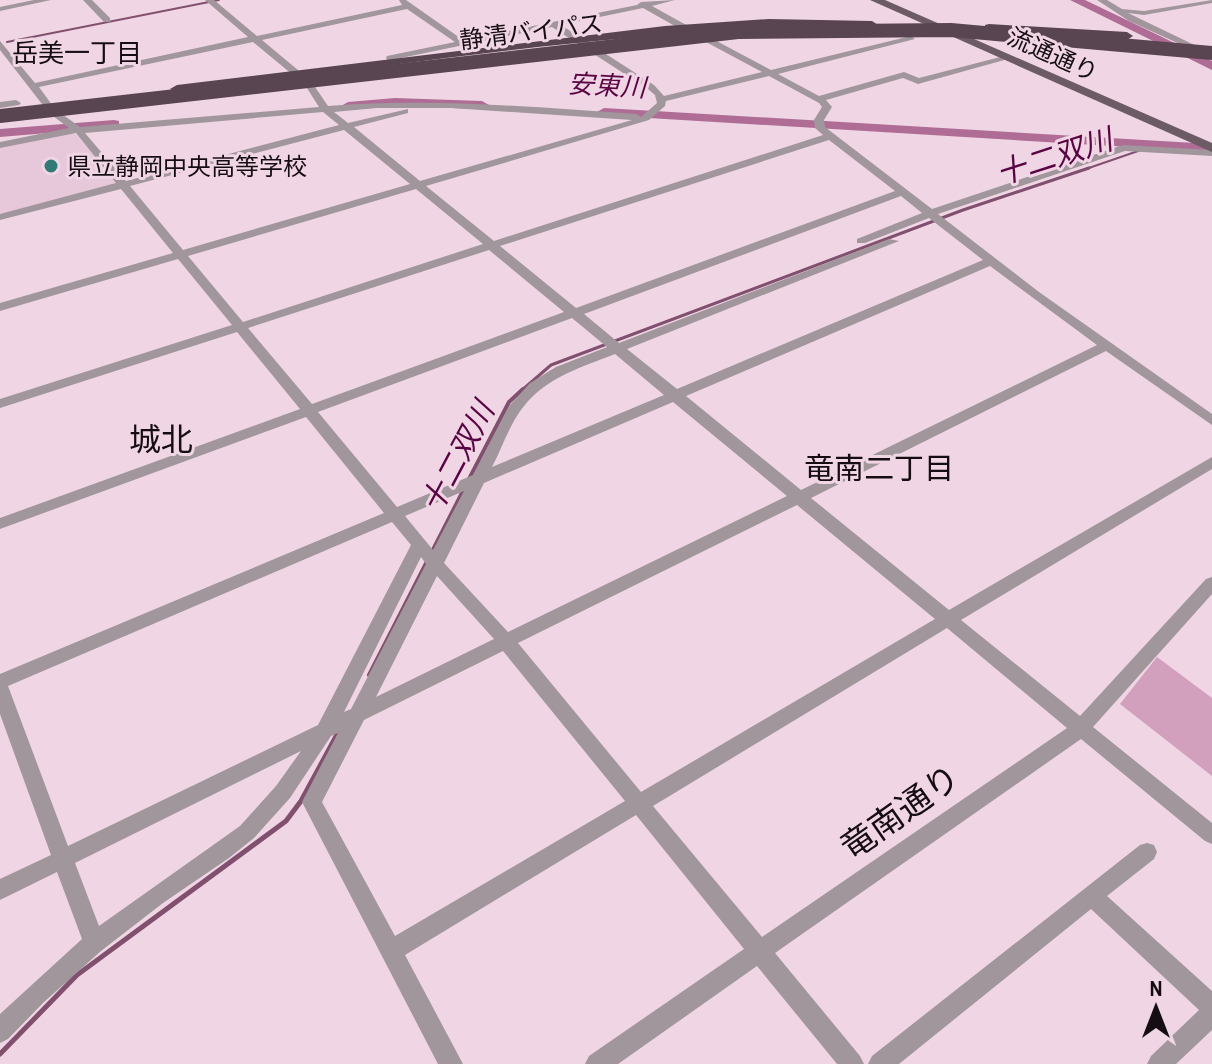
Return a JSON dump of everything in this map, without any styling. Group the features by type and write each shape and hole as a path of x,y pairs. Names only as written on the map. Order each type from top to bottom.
{"highway":[{"path":"302,78 394,62 576,39 769,23 1128,40"},
{"name":"静清バイパス","path":"1,114 669,34 849,25 1032,31 1212,51"},
{"path":"442,60 667,32 934,25 1073,31 1212,51"},
{"path":"372,72 734,36 848,28"},
{"path":"1,114 302,78 848,28"},
{"name":"静清バイパス","path":"1,114 672,37 813,29 987,32 1212,51"}],"main road":[{"name":"流通通り","path":"876,0 1212,150"}],"street":[{"path":"0,9 47,0"},
{"path":"87,0 107,20"},
{"path":"210,1 230,0"},
{"path":"635,0 685,28"},
{"path":"394,62 390,58 671,0"},
{"path":"210,1 302,78 323,107 346,127 1212,835"},
{"path":"1103,1 1138,13 1212,1"},
{"path":"1103,1 1132,19 1212,51"},
{"path":"32,86 404,3 463,44"},
{"path":"1190,5 1212,11"},
{"path":"555,25 651,87 662,99"},
{"path":"0,307 651,115 662,99 911,39"},
{"path":"709,40 818,99 827,107 824,128"},
{"path":"1182,41 1212,51"},
{"path":"2,49 13,68 50,108 74,127 182,254 437,566 504,639 852,1064"},
{"path":"818,99 904,75 918,81 1005,57"},
{"path":"1,114 16,103"},
{"path":"0,145 74,127 323,107 429,105 651,115"},
{"path":"0,217 429,105"},
{"path":"824,128 992,261 1212,421"},
{"path":"0,404 490,245 824,128"},
{"path":"451,1064 312,802 525,395 561,370 612,343 884,240 935,217 1132,147 1155,151 1212,150"},
{"path":"0,524 903,192"},
{"path":"861,241 884,240"},
{"path":"0,682 992,261"},
{"path":"0,890 357,716 504,639 1106,346"},
{"path":"391,951 1212,462"},
{"path":"0,1031 47,980 255,825 282,795 321,733 419,544"},
{"name":"竜南通り","path":"597,1064 1080,729 1212,583"},
{"path":"0,689 94,943"},
{"path":"880,1064 1147,852"},
{"path":"1092,896 1212,1006"},
{"path":"1159,1064 1212,1014"}],"shaded area":[{"name":"県立静岡中央高等学校","path":"67,133 76,134 118,184 0,215 0,147"},
{"path":"1157,657 1212,698 1212,776 1120,704"}],"waterway":[{"path":"7,42 219,0"},
{"path":"1076,0 1212,66"},
{"name":"安東川","path":"348,106 395,102 482,105"},
{"name":"安東川","path":"604,112 1212,148"},
{"name":"安東川","path":"0,133 114,124"},
{"name":"十二双川","path":"1083,170 1141,150"},
{"name":"十二双川","path":"1083,170 1089,168"},
{"name":"十二双川","path":"521,391 551,365 963,210 1083,170"},
{"name":"十二双川","path":"469,479 509,402 523,389"},
{"name":"十二双川","path":"369,675 465,487"},
{"name":"十二双川","path":"0,1054 77,975 286,821 301,801 340,729"}],"place":[{"name":"県立静岡中央高等学校","path":"51,166"}],"district":[{"name":"岳美一丁目","path":"77,52"},
{"name":"城北","path":"161,439"},
{"name":"竜南二丁目","path":"879,468"}]}
